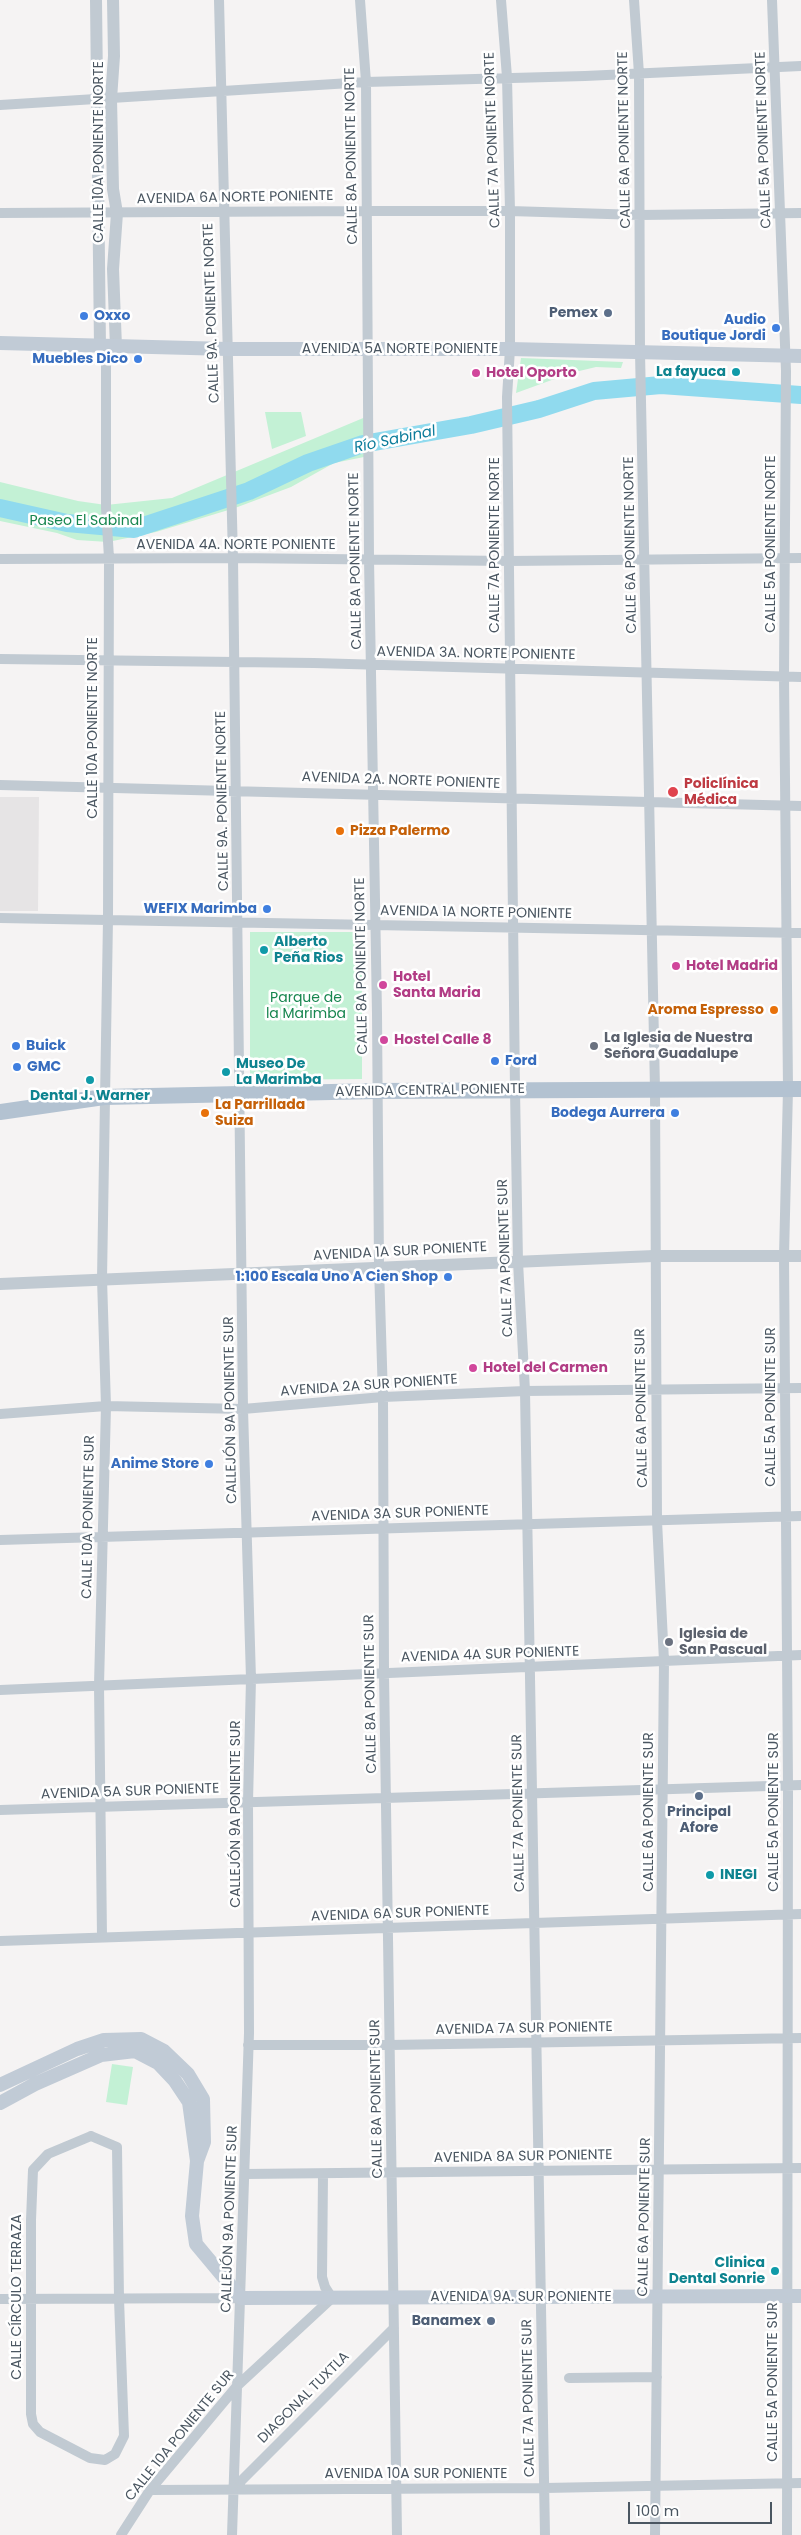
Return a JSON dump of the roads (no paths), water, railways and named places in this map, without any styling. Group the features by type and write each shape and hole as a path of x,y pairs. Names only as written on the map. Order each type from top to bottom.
{"main road":[{"name":"AVENIDA 5A NORTE PONIENTE","path":"0,343 100,347 368,350 510,349 801,356"},
{"name":"AVENIDA CENTRAL PONIENTE","path":"0,1112 104,1097 377,1091 794,1089"},
{"path":"0,2085 77,2049 104,2040 141,2039 164,2052 188,2074 202,2099 204,2142 197,2160"},
{"path":"0,2102 35,2084 101,2055 134,2051 158,2063 175,2081 189,2102 197,2160 192,2216 196,2244 240,2298"},
{"name":"AVENIDA 9A. SUR PONIENTE","path":"240,2298 794,2296"}],"street":[{"name":"CALLE 10A PONIENTE NORTE","path":"96,0 100,347 106,360 106,508 109,558 107,659 109,787 108,920 104,1097"},
{"name":"CALLE 10A PONIENTE NORTE","path":"112,0 114,56 111,99 113,189 117,213 112,269 116,347"},
{"name":"CALLE 9A. PONIENTE NORTE","path":"218,0 232,507 240,1094"},
{"name":"CALLE 8A PONIENTE NORTE","path":"360,0 366,82 369,559 377,1091"},
{"name":"CALLE 7A PONIENTE NORTE","path":"501,0 507,77 510,211 510,349 507,397 515,1090"},
{"name":"CALLE 6A PONIENTE NORTE","path":"634,0 639,74 640,352 643,398 655,1090"},
{"name":"CALLE 5A PONIENTE NORTE","path":"772,0 786,371 784,407 785,932 794,1089"},
{"path":"0,105 366,82 639,74 801,66"},
{"name":"AVENIDA 6A NORTE PONIENTE","path":"0,213 510,211 640,214 801,213"},
{"path":"106,360 116,347"},
{"name":"AVENIDA 4A. NORTE PONIENTE","path":"0,559 233,558 509,561 801,558"},
{"name":"AVENIDA 3A. NORTE PONIENTE","path":"0,659 107,659 801,677"},
{"name":"AVENIDA 2A. NORTE PONIENTE","path":"0,785 373,793 801,806"},
{"name":"AVENIDA 1A NORTE PONIENTE","path":"0,918 238,924 651,928 801,933"},
{"name":"CALLE 5A PONIENTE SUR","path":"787,2535 794,2296 786,2168 788,1785 785,1656 784,1256 794,1089"},
{"name":"CALLE 7A PONIENTE SUR","path":"515,1090 518,1262 525,1391 528,1524 545,2535"},
{"name":"CALLE 6A PONIENTE SUR","path":"655,1090 654,1256 657,1521 664,1661 655,2535"},
{"name":"CALLE 8A PONIENTE SUR","path":"377,1091 383,1397 384,1673 397,2535"},
{"name":"CALLEJÓN 9A PONIENTE SUR","path":"232,2535 246,2174 250,1932 248,1802 251,1679 243,1409 240,1094"},
{"name":"CALLE 10A PONIENTE SUR","path":"102,1938 100,1686 106,1406 102,1279 104,1097"},
{"name":"AVENIDA 1A SUR PONIENTE","path":"0,1284 654,1256 801,1256"},
{"name":"AVENIDA 2A SUR PONIENTE","path":"0,1414 106,1406 243,1409 383,1397 525,1391 801,1388"},
{"name":"AVENIDA 3A SUR PONIENTE","path":"0,1540 801,1516"},
{"name":"AVENIDA 4A SUR PONIENTE","path":"0,1690 801,1655"},
{"name":"AVENIDA 5A SUR PONIENTE","path":"0,1810 801,1785"},
{"name":"AVENIDA 6A SUR PONIENTE","path":"0,1941 801,1914"},
{"name":"AVENIDA 7A SUR PONIENTE","path":"248,2045 390,2045 801,2038"},
{"name":"CALLE CÍRCULO TERRAZA","path":"91,2136 117,2147 119,2299 124,2436 115,2454 106,2460 90,2458 40,2432 34,2424 31,2414 31,2299 33,2170 48,2154 91,2136"},
{"name":"AVENIDA 8A SUR PONIENTE","path":"246,2174 391,2174 659,2168 801,2168"},
{"path":"323,2174 322,2276 324,2287 332,2298"},
{"path":"0,2299 240,2298"},
{"name":"CALLE 10A PONIENTE SUR","path":"121,2535 150,2490 238,2386 332,2298"},
{"name":"DIAGONAL TUXTLA","path":"234,2488 394,2328"},
{"path":"569,2378 657,2377"},
{"name":"AVENIDA 10A SUR PONIENTE","path":"150,2490 234,2488 545,2488 801,2483"}],"waterway":[{"name":"Río Sabinal","path":"0,508 67,523 134,529 249,491 308,463 363,444 471,425 539,409 594,391 661,385 801,395"}],"place":[{"name":"Pemex","path":"608,313"},
{"name":"Oxxo","path":"84,316"},
{"name":"Audio Boutique Jordi","path":"776,328"},
{"name":"Muebles Dico","path":"138,359"},
{"name":"La fayuca","path":"736,372"},
{"name":"Hotel Oporto","path":"476,373"},
{"name":"Policlínica Médica","path":"673,792"},
{"name":"Pizza Palermo","path":"340,831"},
{"name":"WEFIX Marimba","path":"267,909"},
{"name":"Alberto Peña Rios","path":"264,950"},
{"name":"Hotel Madrid","path":"676,966"},
{"name":"Hotel Santa Maria","path":"383,985"},
{"name":"Aroma Espresso","path":"774,1010"},
{"name":"Hostel Calle 8","path":"384,1040"},
{"name":"Buick","path":"16,1046"},
{"name":"La Iglesia de Nuestra Señora Guadalupe","path":"594,1046"},
{"name":"Ford","path":"495,1061"},
{"name":"GMC","path":"17,1067"},
{"name":"Museo De La Marimba","path":"226,1072"},
{"name":"Dental J. Warner","path":"90,1080"},
{"name":"La Parrillada Suiza","path":"205,1113"},
{"name":"Bodega Aurrera","path":"675,1113"},
{"name":"1:100 Escala Uno A Cien Shop","path":"448,1277"},
{"name":"Hotel del Carmen","path":"473,1368"},
{"name":"Anime Store","path":"209,1464"},
{"name":"Iglesia de San Pascual","path":"669,1642"},
{"name":"Principal Afore","path":"699,1796"},
{"name":"INEGI","path":"710,1875"},
{"name":"Clinica Dental Sonrie","path":"775,2271"},
{"name":"Banamex","path":"491,2321"}],"park label":[{"name":"Paseo El Sabinal","path":"86,521"},
{"name":"Parque de la Marimba","path":"306,1006"}]}
